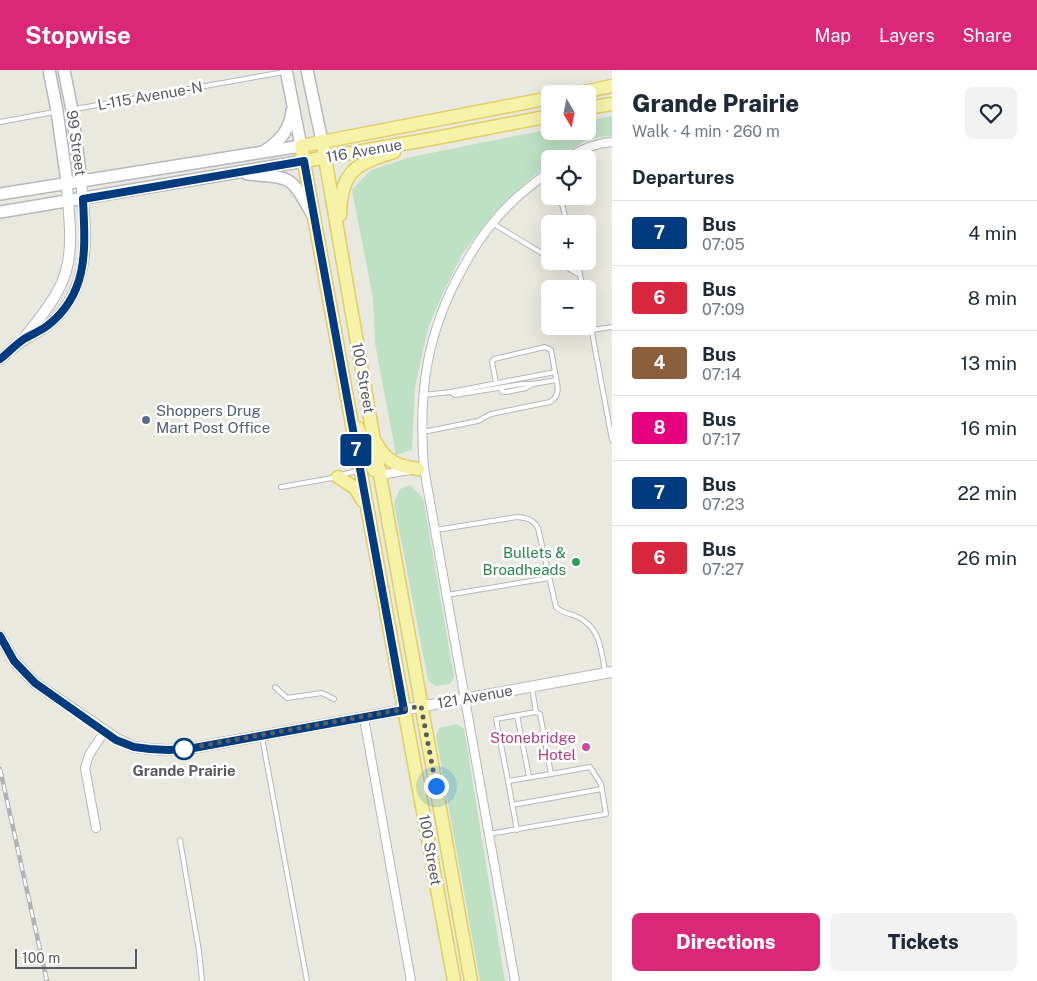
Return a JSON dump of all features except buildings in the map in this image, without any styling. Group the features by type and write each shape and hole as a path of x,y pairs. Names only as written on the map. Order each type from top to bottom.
{"main road":[{"name":"99 Street","path":"49,70 57,111 66,182"},
{"name":"99 Street","path":"64,70 72,110 81,180"},
{"name":"100 Street","path":"307,70 322,141 338,240 471,981"},
{"name":"100 Street","path":"287,71 454,981"},
{"path":"596,89 612,86"},
{"path":"265,151 277,143 289,126 292,99"},
{"name":"116 Avenue","path":"0,194 301,146 541,100"},
{"path":"596,107 612,104"},
{"name":"116 Avenue","path":"0,212 230,172 325,158 541,118"},
{"path":"338,240 341,195 351,174 365,162 431,139"},
{"path":"230,172 288,180 299,190 313,216"},
{"path":"347,400 372,465 380,475"},
{"path":"375,441 386,456 395,464 421,468"},
{"path":"360,470 374,485 394,554"},
{"path":"338,477 358,492 366,506"}],"street":[{"path":"584,149 612,142"},
{"path":"515,981 435,530 421,468 423,395 427,362 433,336 453,285 478,240 492,223 512,202 541,178"},
{"name":"99 Street","path":"22,340 46,326 64,308 83,271 83,199 81,180"},
{"name":"99 Street","path":"0,359 22,340 46,312 66,272 70,241 66,182"},
{"path":"380,475 421,468"},
{"path":"0,636 14,661 35,683 104,732 89,755 85,768 96,828"},
{"name":"121 Avenue","path":"104,732 116,740 134,747 168,750 188,749 609,673"},
{"path":"364,718 411,981"}],"lane":[{"name":"L-115 Avenue-N","path":"72,110 287,71"},
{"path":"0,122 57,111"},
{"path":"492,223 541,253"},
{"path":"570,270 580,276"},
{"path":"579,270 581,280"},
{"path":"596,329 612,327"},
{"path":"593,335 612,440"},
{"path":"422,432 478,421 492,414 550,402 557,395 558,391 551,350 545,347 494,359 492,362 496,383"},
{"path":"423,395 451,392 555,372"},
{"path":"451,392 455,395 556,380"},
{"path":"281,487 338,477 360,470"},
{"path":"435,530 517,517 529,518 538,528 556,607 563,612 580,618 597,634 609,673"},
{"path":"446,595 549,578"},
{"path":"532,686 536,712 540,714 551,774"},
{"path":"275,687 287,698 322,693 334,699"},
{"path":"517,830 496,719 536,712"},
{"path":"517,715 529,777"},
{"path":"262,735 306,981"},
{"path":"489,834 606,814 601,784 590,767 508,781"},
{"path":"512,805 602,789"},
{"path":"180,840 199,951 202,981"}],"green space":[{"path":"612,116 612,136 596,138 596,119"},
{"path":"541,131 541,140 588,140 572,150 541,150 541,170 525,183 487,222 462,254 428,328 415,387 412,450 396,455 375,343 373,298 352,190 371,170 411,157"},
{"path":"410,485 423,498 454,677 450,684 435,686 428,680 394,503 400,489"},
{"path":"457,724 464,729 505,981 480,981 436,736 439,728"}],"railway":[{"path":"0,769 47,981"}],"bus line":[{"name":"7","path":"0,359 22,340 46,326 55,318 64,308 78,284 83,271 84,258 83,199 230,172 304,161 404,710 188,749 168,750 134,747 116,740 35,683 14,661 0,636"}],"place":[{"name":"Shoppers Drug Mart Post Office","path":"146,420"},
{"name":"Bullets & Broadheads","path":"576,562"},
{"name":"Stonebridge Hotel","path":"586,747"},
{"name":"Grande Prairie","path":"184,749"}],"route":[{"path":"184,749 364,718 421,706 436,786"}]}
